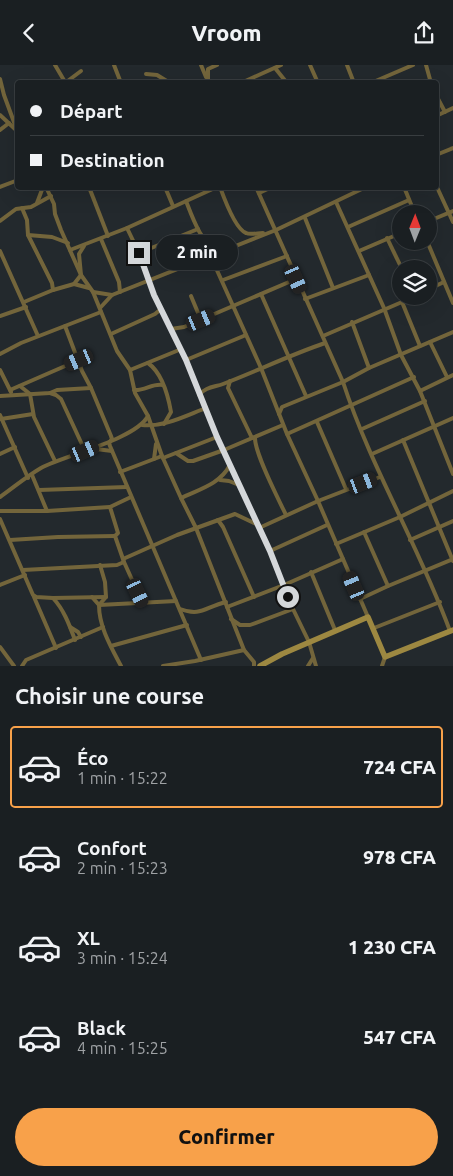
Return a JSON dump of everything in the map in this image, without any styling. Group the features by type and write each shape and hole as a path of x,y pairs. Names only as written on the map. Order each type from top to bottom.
{"main road":[{"path":"260,666 276,656 368,617 385,657 452,630"}],"street":[{"path":"55,65 64,80"},
{"path":"114,65 120,80"},
{"path":"202,65 208,69"},
{"path":"202,65 207,80"},
{"path":"208,69 217,65"},
{"path":"246,80 281,65"},
{"path":"310,65 317,80"},
{"path":"347,65 353,80"},
{"path":"378,80 413,65"},
{"path":"426,65 430,80"},
{"path":"275,68 284,80"},
{"path":"208,69 208,80"},
{"path":"68,80 81,71"},
{"path":"146,74 157,75 165,80"},
{"path":"0,79 15,125"},
{"path":"439,101 445,112"},
{"path":"439,115 453,108"},
{"path":"0,115 15,129"},
{"path":"0,130 9,123"},
{"path":"439,154 453,148"},
{"path":"0,187 15,181"},
{"path":"37,203 43,190"},
{"path":"46,190 51,196 58,222 81,275 93,292 101,310 102,319 111,334 116,351 130,371 134,389 148,416 156,441 196,528 244,650 254,662 254,666"},
{"path":"90,190 108,235"},
{"path":"166,190 173,206"},
{"path":"70,250 127,228 211,190"},
{"path":"219,190 240,229 246,234 267,233"},
{"path":"258,190 343,382 380,477 452,630"},
{"path":"260,193 266,190"},
{"path":"93,292 112,295 128,289 305,218 358,190"},
{"path":"405,190 411,205"},
{"path":"439,190 451,212 453,222"},
{"path":"0,221 16,209 31,207 51,196"},
{"path":"348,227 409,200"},
{"path":"186,201 198,229 211,249 219,253"},
{"path":"336,202 384,308 401,355 425,401 453,474"},
{"path":"22,208 27,220 28,235 52,283 53,290"},
{"path":"438,217 451,212"},
{"path":"305,218 333,287"},
{"path":"127,228 139,253 163,315 179,350 186,360 217,437 270,551 293,609 309,642 316,666"},
{"path":"139,253 198,229"},
{"path":"28,235 52,237 68,243"},
{"path":"359,251 392,237"},
{"path":"101,239 119,282 120,292"},
{"path":"387,239 398,260"},
{"path":"74,284 81,275 79,254 85,245"},
{"path":"211,249 211,257 368,617"},
{"path":"431,250 451,294 453,303"},
{"path":"0,251 38,337"},
{"path":"222,280 287,256"},
{"path":"305,299 369,275"},
{"path":"171,329 184,327 234,307 296,279"},
{"path":"119,282 128,289"},
{"path":"437,285 444,282"},
{"path":"0,316 53,290 74,284 89,287"},
{"path":"261,294 306,396"},
{"path":"0,354 20,343 101,310 112,295"},
{"path":"192,296 201,320"},
{"path":"323,336 393,305"},
{"path":"403,305 420,346"},
{"path":"111,334 155,314 161,309"},
{"path":"155,314 163,315"},
{"path":"352,322 369,368"},
{"path":"65,326 82,371 112,439"},
{"path":"279,415 282,407 343,382 369,368 453,332"},
{"path":"186,360 246,335"},
{"path":"430,341 447,377"},
{"path":"199,395 202,391 222,385 289,356 325,343"},
{"path":"130,371 179,350"},
{"path":"154,368 157,359"},
{"path":"0,396 79,360"},
{"path":"148,363 154,368 159,382 164,385 170,412 164,424"},
{"path":"0,370 11,392"},
{"path":"420,391 453,375"},
{"path":"287,434 414,377"},
{"path":"228,388 230,381"},
{"path":"134,389 142,390 159,382"},
{"path":"222,385 228,388 286,515"},
{"path":"20,386 30,394 33,414 56,461"},
{"path":"11,392 30,394 50,393 91,388"},
{"path":"57,392 85,451"},
{"path":"362,429 425,401"},
{"path":"0,497 40,469 56,461 85,451 142,425 164,424 206,408"},
{"path":"33,414 1,418 39,490 47,511"},
{"path":"142,425 148,416"},
{"path":"372,454 453,418"},
{"path":"317,422 346,489"},
{"path":"176,453 190,461 224,450 283,425"},
{"path":"120,473 217,437"},
{"path":"112,439 109,443 120,473 201,660"},
{"path":"360,599 424,570 453,560 403,440"},
{"path":"154,459 156,441"},
{"path":"0,453 15,447"},
{"path":"85,451 96,449 112,451"},
{"path":"448,461 453,459"},
{"path":"181,498 218,480 225,474 230,465"},
{"path":"22,570 117,565 152,546 235,514 258,526 346,489 380,477"},
{"path":"218,480 229,481 239,485"},
{"path":"39,490 127,487"},
{"path":"336,544 400,517 453,491"},
{"path":"0,511 47,511 110,507 131,497"},
{"path":"110,507 118,533 115,536 143,603"},
{"path":"0,519 56,648"},
{"path":"223,527 224,519"},
{"path":"218,520 223,527 254,597"},
{"path":"410,540 453,521"},
{"path":"270,551 327,525"},
{"path":"364,532 388,586"},
{"path":"10,540 115,536"},
{"path":"180,609 197,613 213,605 226,605 254,597 343,559"},
{"path":"100,565 106,597 99,605 99,616 121,666"},
{"path":"102,571 105,565"},
{"path":"311,573 335,630"},
{"path":"0,585 25,575"},
{"path":"34,597 106,597"},
{"path":"92,597 99,605"},
{"path":"52,598 62,610 75,640"},
{"path":"99,605 176,601"},
{"path":"374,629 440,602"},
{"path":"231,619 240,625 250,625 293,609"},
{"path":"111,646 187,625"},
{"path":"70,627 78,632 81,637"},
{"path":"22,666 26,660 103,627"},
{"path":"0,647 14,666"},
{"path":"163,666 244,650"},
{"path":"308,666 312,657"},
{"path":"382,666 385,657"}],"route":[{"path":"139,253 154,295 178,344 179,350 186,360 217,437 270,551 288,597"}]}
